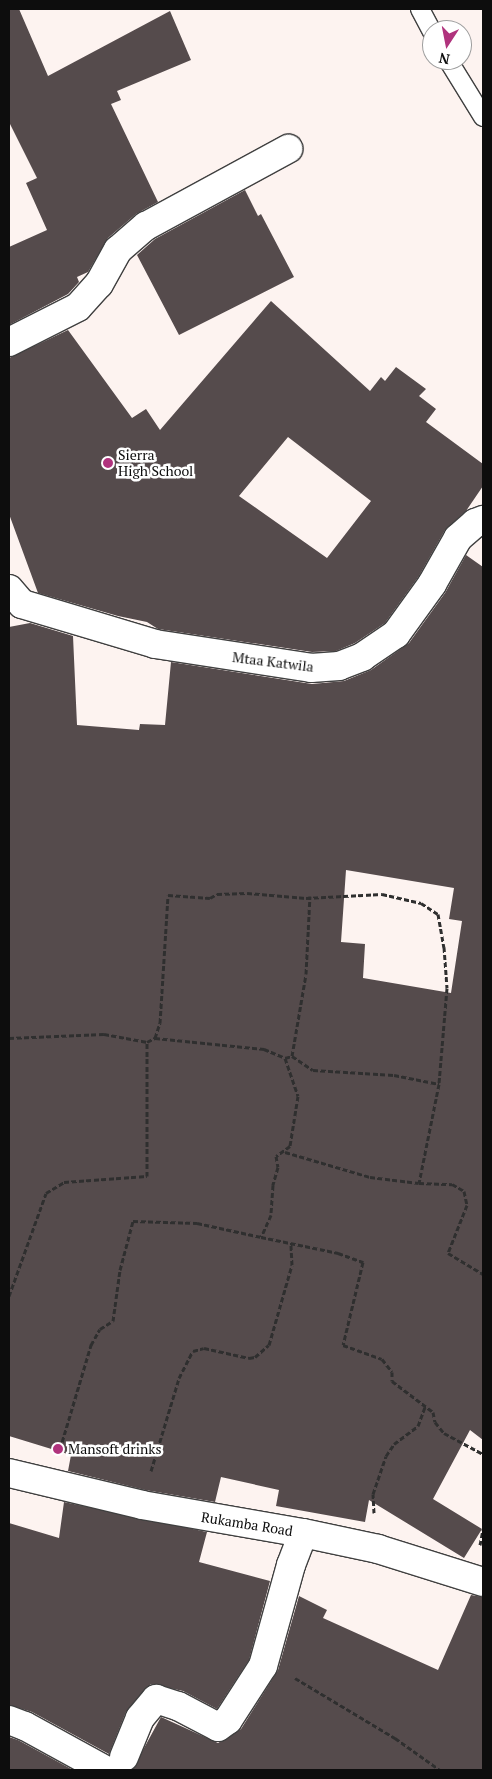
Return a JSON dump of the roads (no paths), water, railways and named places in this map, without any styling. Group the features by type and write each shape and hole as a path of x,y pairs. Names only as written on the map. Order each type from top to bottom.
{"street":[{"path":"9,342 78,307 98,284 118,250 146,226 288,149"},
{"name":"Mtaa Katwila","path":"9,590 22,604 155,644 312,668 339,666 362,657 396,634 432,584 458,538 474,523 483,520"},
{"name":"Rukamba Road","path":"10,1478 142,1505 303,1532 378,1549 483,1582"},
{"path":"9,1720 115,1763 140,1718 156,1699 178,1706 218,1727 228,1720 263,1666 291,1564 303,1532"}],"lane":[{"path":"454,70 483,117"}],"place":[{"name":"Sierra High School","path":"108,463"},
{"name":"Mansoft drinks","path":"58,1449"}]}
